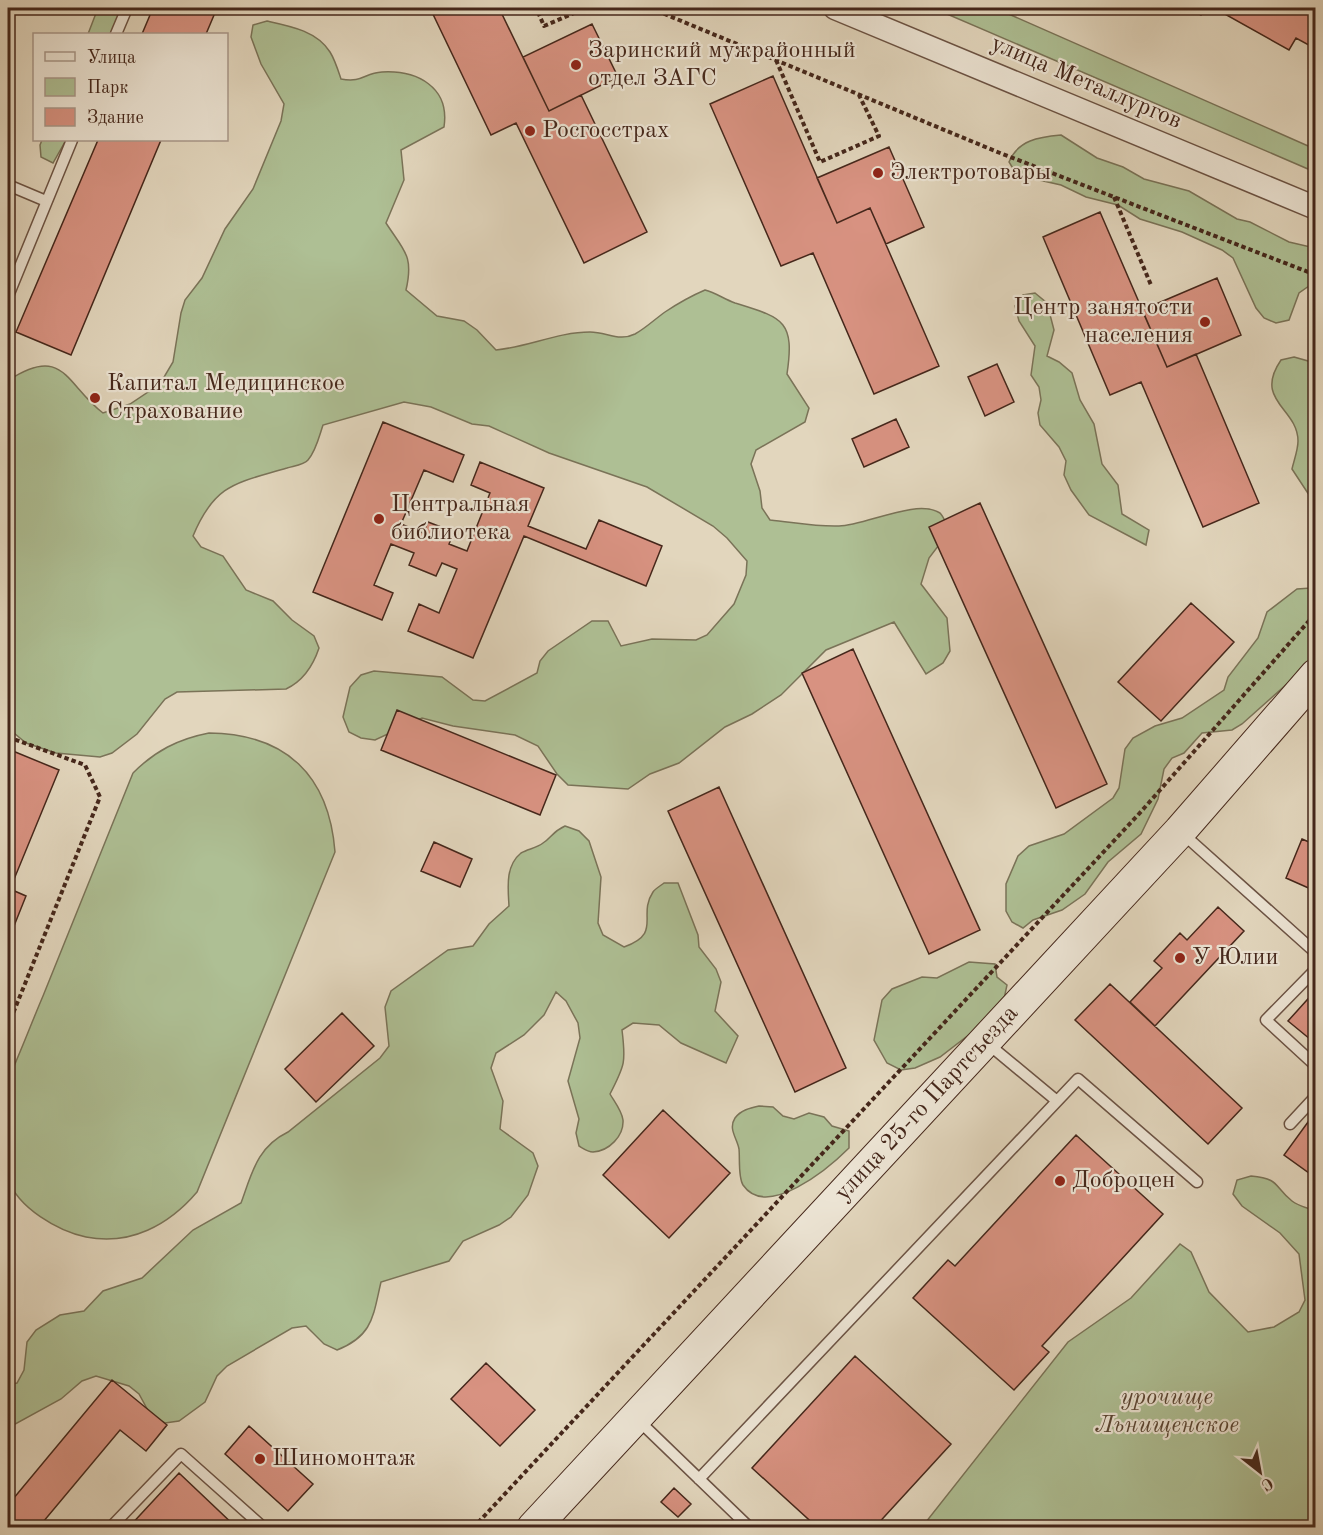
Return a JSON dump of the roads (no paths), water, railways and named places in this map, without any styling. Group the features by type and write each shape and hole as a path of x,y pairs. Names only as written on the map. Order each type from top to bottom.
{"street":[{"name":"улица Металлургов","path":"835,8 1316,208"},
{"name":"улица 25-го Партсъезда","path":"533,1527 1180,831 1316,675"}],"lane":[{"path":"116,33 127,8"},
{"path":"8,296 72,141"},
{"path":"8,185 46,201"},
{"path":"1180,831 1316,953"},
{"path":"1316,969 1266,1020 1316,1066"},
{"path":"985,1041 1057,1101"},
{"path":"699,1479 1078,1079 1197,1182"},
{"path":"1290,1124 1316,1096"},
{"path":"635,1417 750,1527"},
{"path":"110,1527 181,1454 264,1527"}],"place":[{"name":"Заринский мужрайонный отдел ЗАГС","path":"576,65"},
{"name":"Росгосстрах","path":"530,131"},
{"name":"Электротовары","path":"878,173"},
{"name":"Центр занятости населения","path":"1205,322"},
{"name":"Капитал Медицинское Страхование","path":"95,398"},
{"name":"Центральная библиотека","path":"379,519"},
{"name":"У Юлии","path":"1180,958"},
{"name":"Доброцен","path":"1060,1181"},
{"name":"Шиномонтаж","path":"260,1459"}],"park label":[{"name":"урочище Льнищенское","path":"1167,1412"}]}
